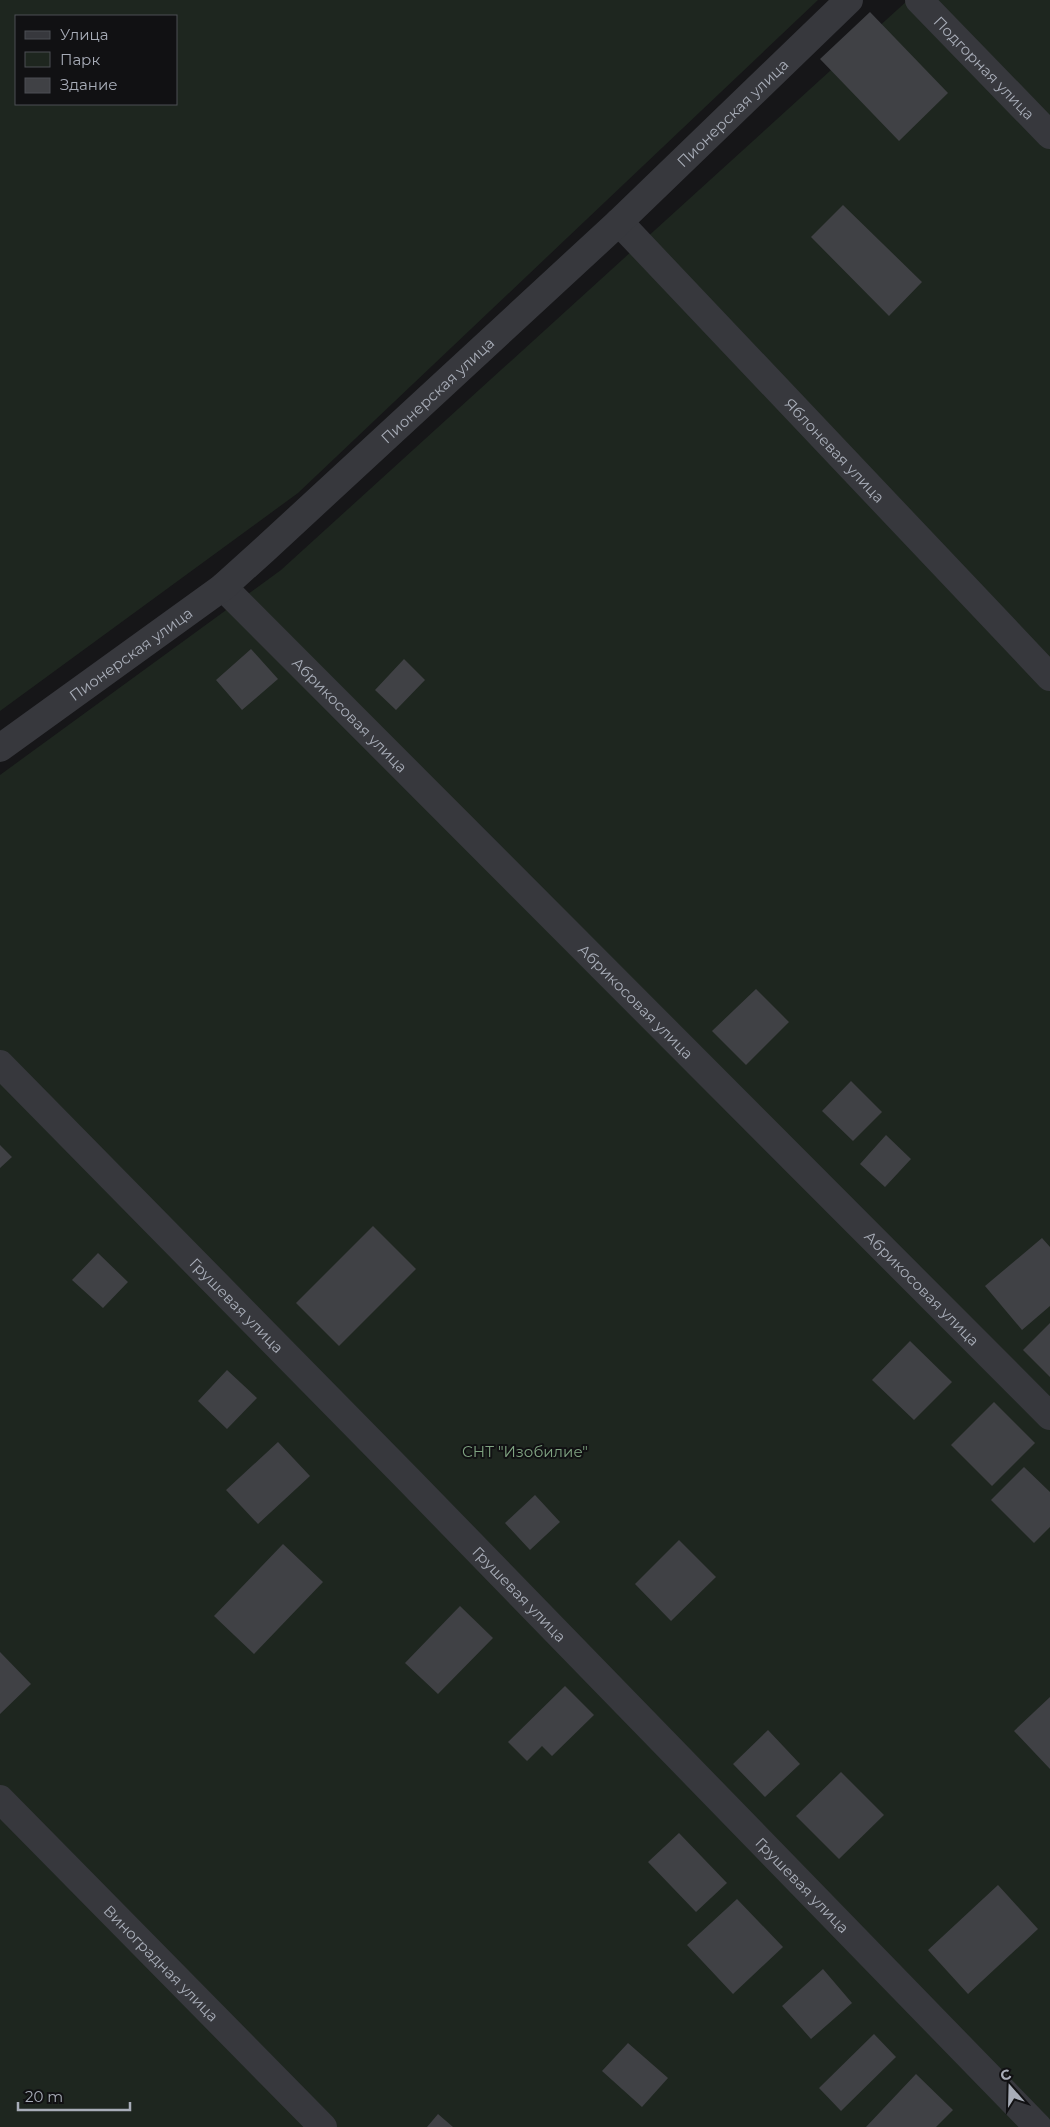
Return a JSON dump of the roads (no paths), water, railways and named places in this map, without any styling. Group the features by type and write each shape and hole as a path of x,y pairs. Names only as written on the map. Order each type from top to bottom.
{"street":[{"name":"Пионерская улица","path":"0,748 223,587 619,222 849,0"},
{"name":"Подгорная улица","path":"919,0 1050,135"},
{"name":"Яблоневая улица","path":"619,222 1050,677"},
{"name":"Абрикосовая улица","path":"223,587 1050,1416"},
{"name":"Грушевая улица","path":"0,1064 423,1494 1038,2127"},
{"name":"Виноградная улица","path":"0,1799 323,2127"}],"park label":[{"name":"СНТ \"Изобилие\"","path":"525,1451"}]}
